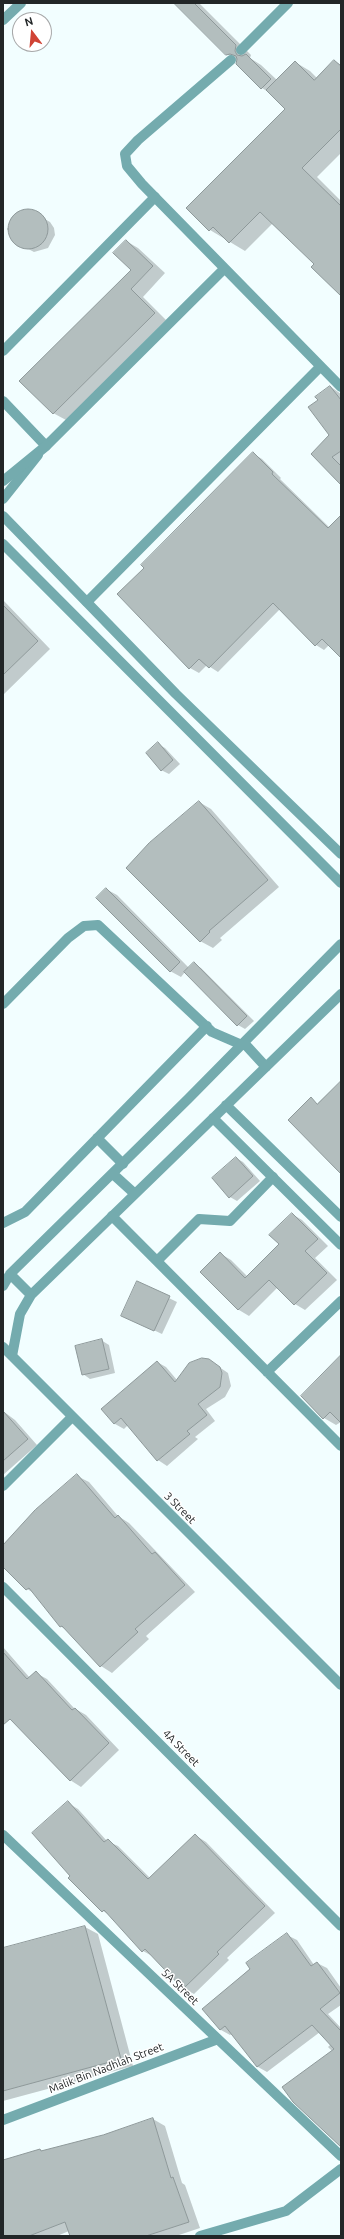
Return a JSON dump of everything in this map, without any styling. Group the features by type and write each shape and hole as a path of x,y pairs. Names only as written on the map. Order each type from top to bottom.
{"street":[{"path":"3,20 21,3"},
{"path":"241,50 288,3"},
{"path":"231,60 138,140 125,154 127,166 154,197 341,387"},
{"path":"3,351 154,197"},
{"path":"3,481 46,446 224,269"},
{"path":"3,499 46,446 224,269"},
{"path":"87,602 320,367"},
{"path":"3,401 46,446"},
{"path":"3,516 176,694 341,854"},
{"path":"3,544 341,883"},
{"path":"164,707 176,694"},
{"path":"3,1004 68,938 84,926 98,925 212,1032 243,1044 266,1067"},
{"path":"3,1286 6,1273 113,1174 341,944"},
{"path":"12,1356 20,1314 31,1295 341,994"},
{"path":"3,1223 25,1212 207,1026"},
{"path":"226,1105 341,1217"},
{"path":"213,1118 341,1245"},
{"path":"97,1138 123,1164"},
{"path":"113,1174 135,1194"},
{"path":"157,1261 199,1219 230,1221 273,1178"},
{"path":"112,1216 341,1446"},
{"path":"6,1273 31,1295"},
{"path":"267,1372 341,1301"},
{"name":"3 Street","path":"3,1347 341,1685"},
{"path":"3,1486 72,1417"},
{"name":"4A Street","path":"3,1586 341,1926"},
{"name":"5A Street","path":"3,1836 341,2156"},
{"name":"Malik Bin Nadhlah Street","path":"3,2120 218,2039"},
{"path":"200,2236 286,2211 341,2170"}],"building":[{"path":"174,3 194,3 236,45 235,51 237,55 242,56 246,54 271,79 261,89 236,64 236,56 230,54 226,55"},
{"path":"334,60 341,66 341,129 302,168 341,206 341,296 311,267 314,264 260,212 229,243 213,227 209,231 186,208 285,109 266,90 295,61 314,80"},
{"path":"28,209 36,211 42,215 46,221 48,229 46,237 42,243 36,247 28,249 20,247 14,243 10,237 8,229 10,221 14,215 20,211"},
{"path":"126,240 153,266 131,289 155,313 53,414 19,381 131,270 113,253"},
{"path":"330,386 341,400 341,451 332,457 341,466 341,485 311,454 329,435 308,407 318,400 315,397"},
{"path":"253,452 273,472 272,474 328,528 341,515 341,658 322,639 315,646 273,603 209,668 199,659 189,669 117,594 144,568 141,565"},
{"path":"3,605 38,641 3,675"},
{"path":"158,742 173,760 161,771 146,753"},
{"path":"199,801 268,880 209,931 210,932 200,942 126,868 149,843"},
{"path":"106,888 180,962 170,972 96,898"},
{"path":"194,962 247,1016 237,1026 184,972"},
{"path":"341,1081 341,1174 288,1120 311,1097 317,1104"},
{"path":"236,1157 253,1176 229,1198 212,1178"},
{"path":"292,1213 318,1239 305,1251 327,1273 294,1305 269,1280 238,1310 200,1272 220,1252 245,1278 279,1244 269,1235"},
{"path":"137,1281 170,1296 154,1331 121,1316"},
{"path":"102,1339 109,1369 82,1375 75,1346"},
{"path":"341,1355 341,1423 330,1412 323,1419 301,1396"},
{"path":"202,1358 209,1359 220,1367 222,1373 220,1387 198,1404 207,1415 187,1431 190,1434 157,1461 121,1418 114,1424 101,1409 157,1361 175,1382 189,1363"},
{"path":"3,1411 28,1439 3,1461"},
{"path":"77,1474 115,1518 118,1515 152,1554 155,1552 185,1585 135,1629 138,1632 100,1667 62,1626 60,1627 29,1588 26,1590 3,1567 3,1545 35,1510"},
{"path":"3,1652 27,1679 36,1671 72,1710 75,1708 109,1743 70,1781 10,1719 3,1725"},
{"path":"68,1801 104,1842 108,1839 148,1879 195,1834 265,1906 217,1952 219,1954 183,1989 145,1949 142,1952 104,1910 102,1912 68,1878 70,1876 32,1833"},
{"path":"85,1926 121,2059 3,2091 3,1948"},
{"path":"287,1933 311,1966 317,1962 340,1993 320,2009 341,2031 341,2147 293,2102 282,2087 334,2049 312,2025 257,2067 225,2026 220,2030 202,2009 250,1969 246,1963"},
{"path":"153,2118 171,2178 173,2177 189,2222 146,2236 70,2236 65,2222 29,2236 3,2236 3,2160 40,2149 41,2151 103,2135"}]}
